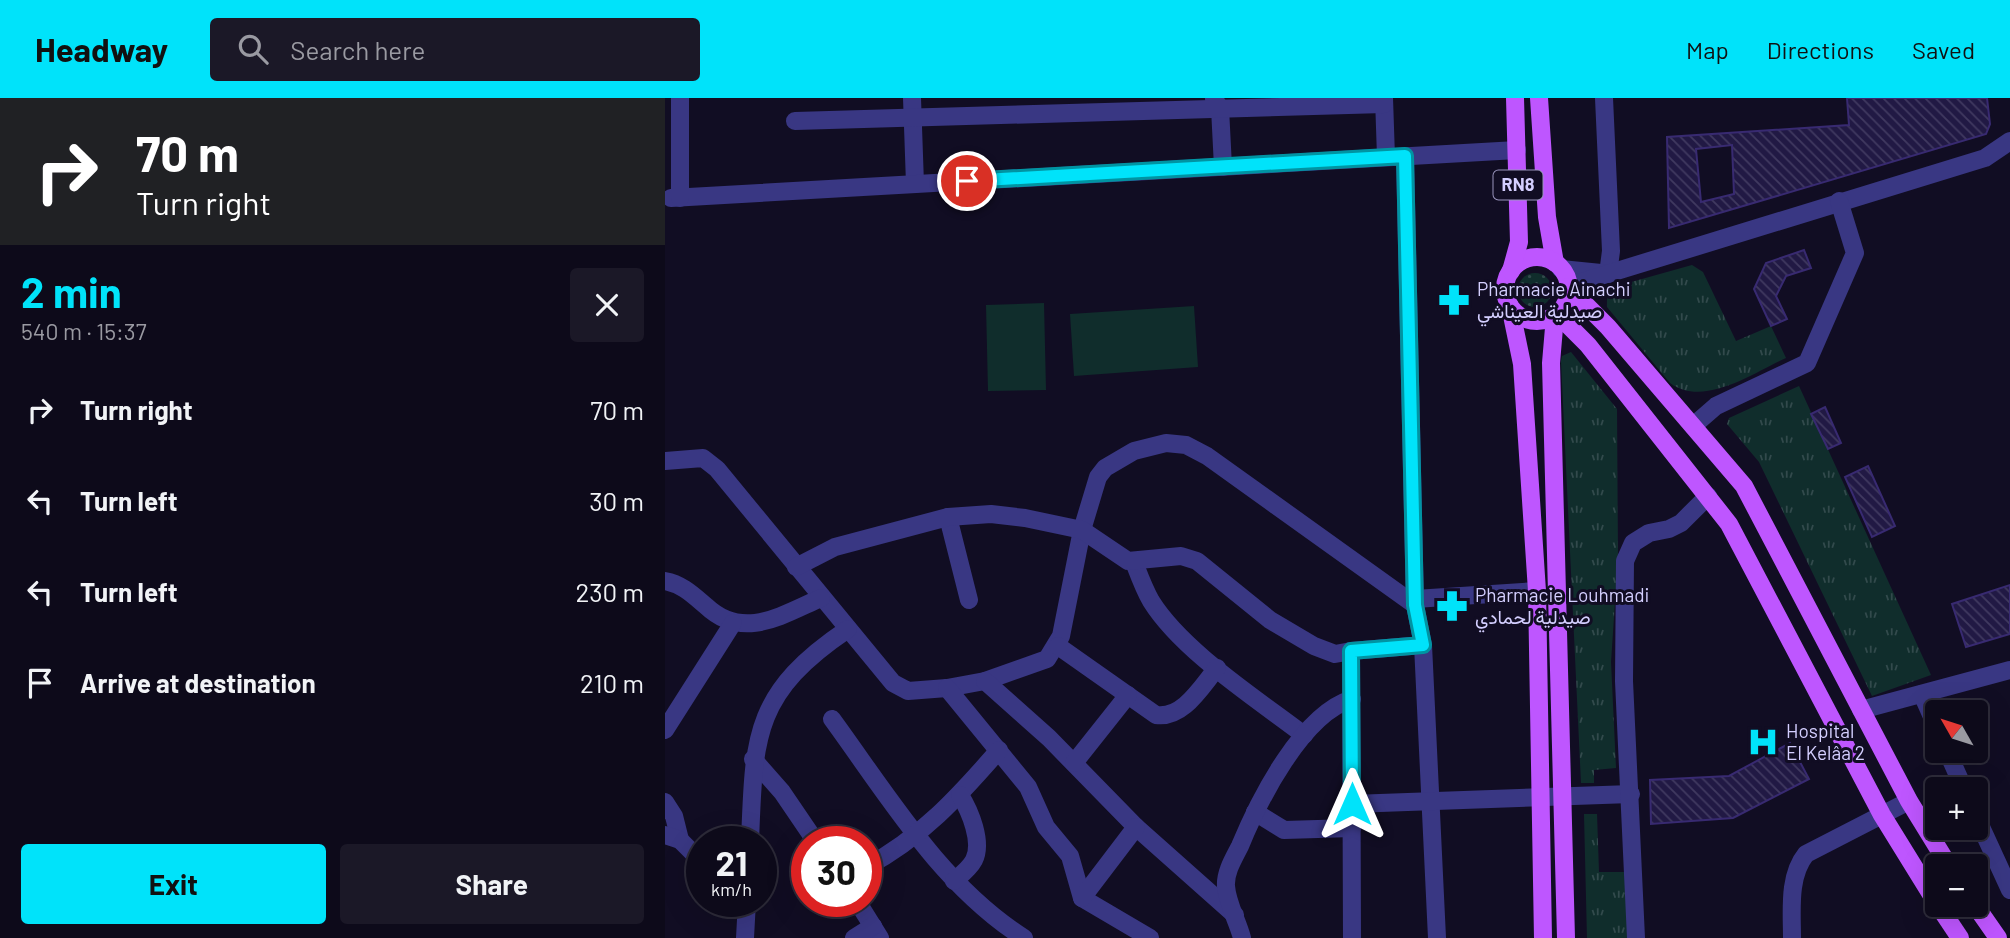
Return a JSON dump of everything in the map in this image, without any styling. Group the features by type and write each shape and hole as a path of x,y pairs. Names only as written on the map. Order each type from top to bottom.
{"main road":[{"name":"RN8","path":"1515,98 1519,242 1505,289 1522,364 1537,591 1543,938"},
{"name":"RN8","path":"1539,98 1547,217 1558,266 1568,287"},
{"path":"1519,216 1547,217"},
{"path":"1511,271 1526,259 1546,259 1558,266"},
{"path":"1566,938 1566,837 1551,363 1556,315 1566,302 1568,287"},
{"path":"1568,287 1608,327 1750,497 1909,801 1942,854"},
{"path":"1510,306 1517,314 1535,321 1556,315"},
{"path":"1556,315 1588,345 1729,524 1882,815 1925,885"},
{"path":"1588,345 1608,327"},
{"path":"1522,364 1551,363"},
{"path":"1646,416 1668,399"},
{"path":"1541,840 1566,837"},
{"path":"1946,917 1960,938"},
{"path":"1983,917 1998,938"}],"street":[{"path":"680,98 670,198 1517,150"},
{"path":"912,98 915,184"},
{"path":"1104,112 1125,98"},
{"path":"1604,98 1611,251 1608,274"},
{"path":"795,121 1104,112 1221,101 1384,101 1386,157"},
{"path":"1221,101 1223,167"},
{"path":"1568,287 1985,158 2010,141"},
{"path":"1405,156 1415,602 1423,645 1437,938"},
{"path":"1692,426 1716,406 1807,363 1855,253 1839,201"},
{"path":"1558,266 1608,274"},
{"path":"665,461 694,457 709,462 726,478 821,598 899,688 908,691 985,681 1047,659 1058,646 1082,530 1098,477 1112,462 1134,451 1155,445 1186,445 1207,456 1415,602 1537,591"},
{"path":"1636,938 1632,794 1624,681 1624,578 1627,551 1640,537 1681,523 1708,496"},
{"path":"796,566 835,547 948,517 991,514 1082,530 1134,562 1153,603 1217,668 1304,735"},
{"path":"948,517 969,600"},
{"path":"1134,562 1175,556 1197,561 1270,620 1314,646 1335,654 1423,645"},
{"path":"665,581 686,589 719,619 733,623 755,623 775,618 821,598"},
{"path":"665,730 733,623"},
{"path":"751,826 754,759 761,729 776,696 796,671 848,629"},
{"path":"1058,646 1156,715 1168,716 1181,709 1217,668"},
{"path":"1351,651 1352,938"},
{"path":"1861,710 2010,670"},
{"path":"985,681 1074,763 1136,827 1235,915"},
{"path":"947,688 1028,787 1046,827 1070,856 1082,898 1150,938"},
{"path":"1922,694 1925,701"},
{"path":"1074,763 1128,695"},
{"path":"1242,938 1226,887 1227,874 1255,812 1304,735 1339,703 1352,699"},
{"path":"832,719 954,881 1015,936"},
{"path":"882,859 917,834 960,795 999,750"},
{"path":"754,759 782,792 805,826"},
{"path":"1352,804 1632,794"},
{"path":"954,881 971,864 976,849 973,821 960,795"},
{"path":"1792,938 1792,897 1799,863 1806,854 1909,801"},
{"path":"665,802 674,816 673,837"},
{"path":"1255,812 1284,830 1352,828"},
{"path":"1082,898 1136,827"},
{"path":"1987,840 2010,890"},
{"path":"745,938 746,917"},
{"path":"854,938 876,932 867,917"}],"green space":[{"path":"1692,265 1703,272 1736,341 1771,326 1786,358 1744,379 1713,390 1683,390 1670,383 1607,307 1608,297 1609,292 1617,286"},
{"path":"1535,273 1547,278 1552,290 1547,302 1535,307 1523,302 1518,290 1523,278"},
{"path":"1044,303 1046,390 988,391 986,305"},
{"path":"1194,306 1198,367 1074,376 1070,314"},
{"path":"1571,352 1617,409 1618,557 1611,662 1616,768 1594,770 1594,783 1581,783 1561,361 1562,356"},
{"path":"1799,386 1931,675 1872,696 1759,462 1727,424 1729,418"},
{"path":"1584,814 1597,814 1599,872 1627,872 1629,938 1587,938"}],"building":[{"path":"1847,98 1987,98 1990,124 1986,134 1669,228 1667,137 1849,125","holes":["1732,145 1734,194 1701,202 1696,149"]},
{"path":"1804,250 1811,268 1786,276 1776,296 1787,319 1771,326 1754,289 1766,263"},
{"path":"1825,407 1841,443 1828,449 1811,414"},
{"path":"1868,466 1895,526 1872,537 1845,477"},
{"path":"2010,585 2010,634 1966,647 1952,604"},
{"path":"1790,743 1809,779 1733,818 1651,824 1650,780 1729,776"}],"place":[{"name":"Pharmacie Ainachi صيدلية العيناشي","path":"1454,300"},
{"name":"Pharmacie Louhmadi صيدلية لحمادي","path":"1452,606"},
{"name":"Hospital El Kelâa 2","path":"1763,742"}],"route":[{"path":"967,181 1405,156 1415,605 1423,645 1351,651 1352,804"}]}
